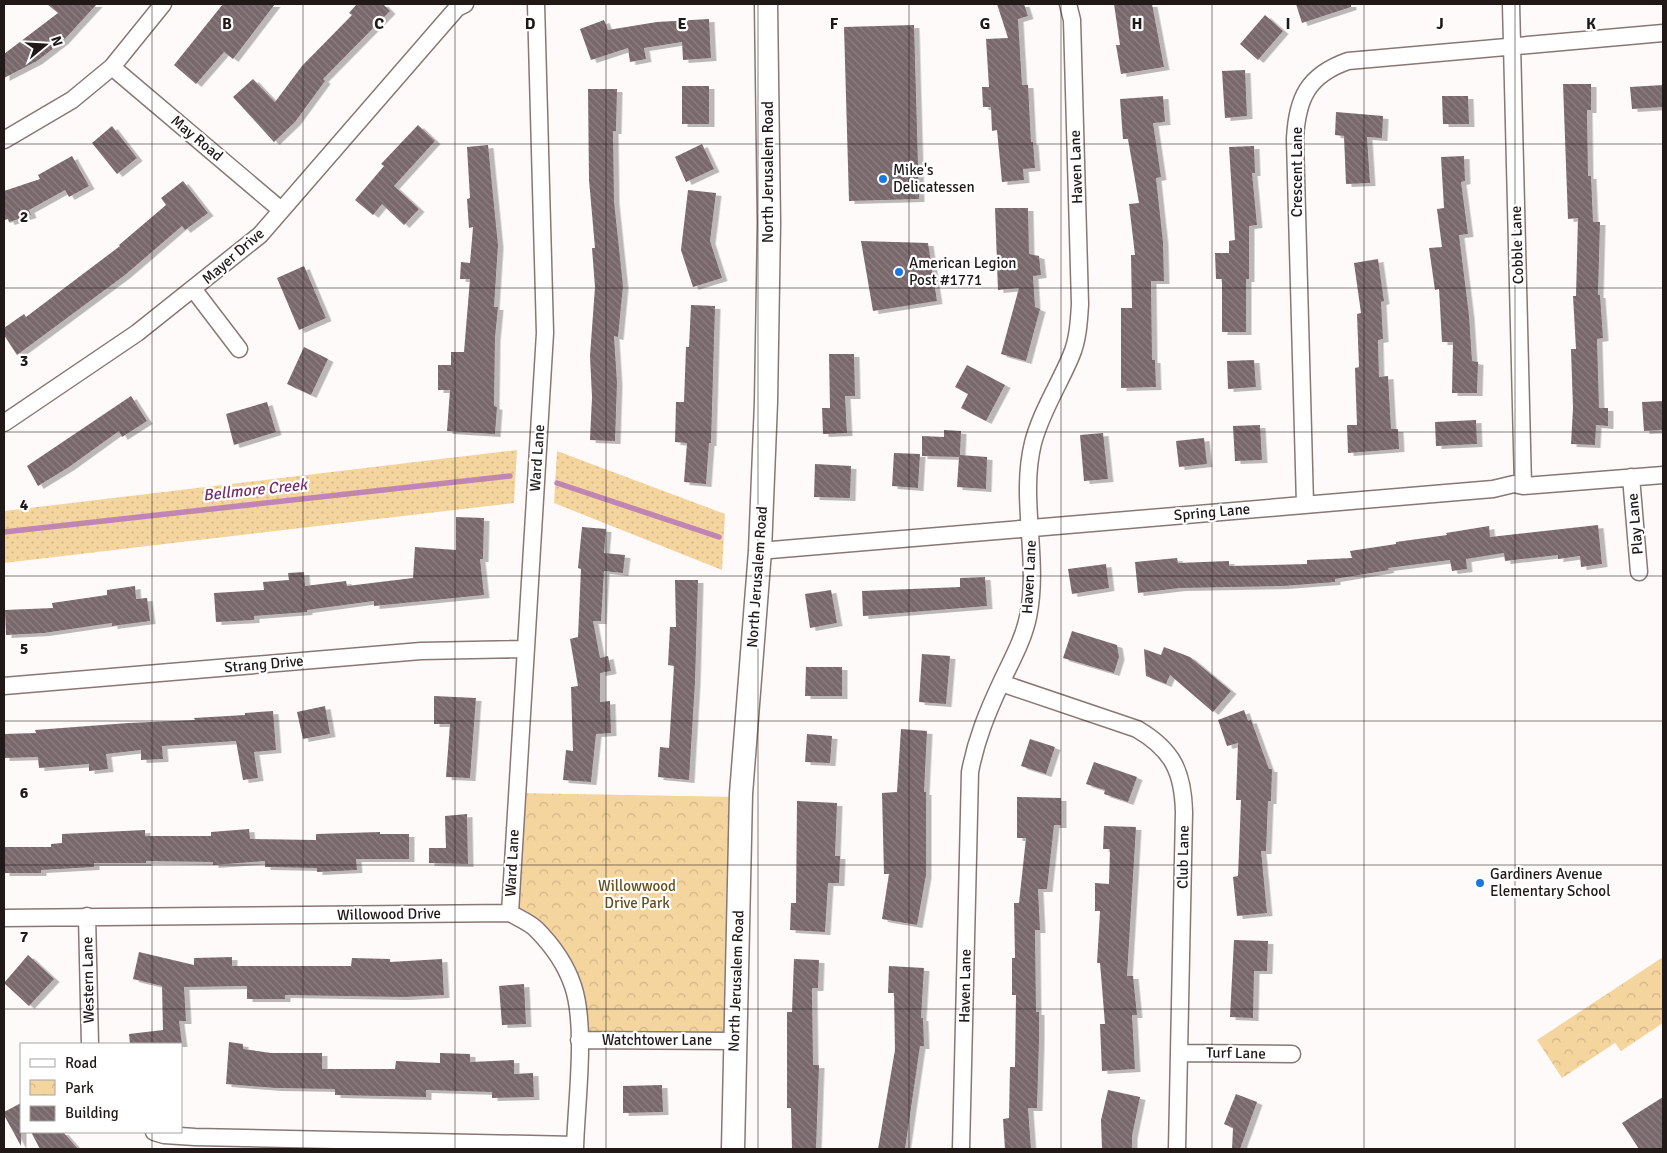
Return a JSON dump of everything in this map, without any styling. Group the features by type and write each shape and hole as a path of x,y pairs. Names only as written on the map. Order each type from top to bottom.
{"main road":[{"name":"North Jerusalem Road","path":"733,1149 741,794 760,551 766,402 769,223 766,4"}],"street":[{"path":"4,140 72,100 112,67 163,4"},
{"name":"Mayer Drive","path":"4,423 137,333 194,290 260,235 458,8 465,4"},
{"name":"Ward Lane","path":"510,912 524,649 545,333 536,4"},
{"name":"Haven Lane","path":"961,1149 970,772 976,741 1021,642 1028,615 1031,587 1029,468 1033,442 1043,415 1072,354 1079,320 1072,20 1068,4"},
{"name":"Cobble Lane","path":"1511,4 1523,486"},
{"name":"Crescent Lane","path":"1305,504 1294,139 1296,120 1304,95 1314,81 1328,68 1348,61 1663,34"},
{"name":"May Road","path":"112,67 281,210"},
{"path":"194,290 239,349"},
{"name":"Spring Lane","path":"760,551 1493,489 1514,484 1523,486 1663,475"},
{"name":"Play Lane","path":"1631,477 1639,572"},
{"name":"Strang Drive","path":"4,686 421,651 524,649"},
{"name":"Club Lane","path":"1001,683 1137,728 1154,739 1177,766 1184,787 1177,1149"},
{"path":"157,1133 195,1137 575,1147 579,1040 574,986 561,959 535,928 510,912"},
{"name":"Willowood Drive","path":"4,918 510,912"},
{"name":"Western Lane","path":"87,916 90,1043"},
{"name":"Watchtower Lane","path":"579,1040 734,1041"},
{"name":"Turf Lane","path":"1179,1052 1292,1054"}],"green space":[{"path":"517,450 514,503 4,563 4,511"},
{"path":"557,451 725,514 722,570 554,503"},
{"name":"Willowwood Drive Park","path":"517,793 739,797 732,1040 581,1041 558,954 511,912"},
{"path":"1663,957 1663,1023 1621,1051 1615,1043 1562,1078 1537,1040"}],"building":[{"path":"47,4 97,4 63,41 37,61 4,78 4,54 58,13"},
{"path":"223,4 275,4 233,59 224,52 196,84 174,65"},
{"path":"357,4 383,4 390,11 323,79 325,81 295,122 274,142 233,97 253,79 275,102 302,66 352,15 349,13"},
{"path":"997,4 1024,4 1028,16 1018,19 1022,85 1028,85 1031,142 1033,142 1035,168 1023,169 1024,180 1002,182 997,130 992,131 991,107 983,107 982,87 989,87 986,39 1008,38"},
{"path":"1114,4 1152,4 1164,67 1121,74 1116,45 1120,45"},
{"path":"1296,4 1351,4 1351,7 1302,23"},
{"path":"1265,15 1283,31 1258,60 1240,44"},
{"path":"709,19 711,58 683,60 682,42 644,48 646,59 630,62 628,48 591,60 580,29 604,20 608,30 657,22"},
{"path":"914,25 919,199 849,201 844,27"},
{"path":"1245,70 1247,116 1225,118 1222,71"},
{"path":"1563,84 1591,84 1591,110 1587,110 1588,176 1591,176 1593,222 1600,222 1598,295 1600,295 1603,338 1597,339 1599,408 1608,408 1608,426 1596,425 1595,445 1571,444 1573,408 1571,349 1576,349 1573,296 1576,296 1578,218 1568,219"},
{"path":"1663,85 1663,107 1632,109 1630,87"},
{"path":"682,86 709,86 709,124 682,124"},
{"path":"588,89 617,89 616,131 613,131 614,201 623,286 618,337 614,336 617,383 615,441 590,440 592,397 590,356 595,287 592,248 595,248 589,180"},
{"path":"1163,96 1165,122 1153,123 1161,177 1156,178 1163,242 1164,281 1151,281 1152,360 1155,360 1156,387 1121,388 1121,308 1132,308 1131,255 1135,255 1129,204 1139,203 1128,139 1123,139 1120,99"},
{"path":"1442,96 1468,96 1469,124 1443,124"},
{"path":"1336,112 1383,116 1382,138 1367,137 1370,183 1346,184 1344,136 1335,135"},
{"path":"418,125 435,141 394,186 419,209 404,225 382,204 373,215 355,200 384,166 381,164"},
{"path":"112,126 137,158 117,174 92,143"},
{"path":"702,144 714,169 686,182 675,157"},
{"path":"488,145 498,245 494,307 498,307 495,338 494,406 497,407 495,434 447,431 450,390 438,390 438,365 451,365 451,352 464,352 470,279 460,279 461,262 470,263 473,227 469,228 467,199 470,198 467,147"},
{"path":"1254,146 1255,173 1252,173 1257,225 1249,226 1246,332 1222,332 1222,279 1216,279 1215,253 1229,253 1229,241 1235,240 1229,147"},
{"path":"72,156 89,186 69,197 65,190 29,210 31,215 9,222 8,219 4,220 4,191 40,179 38,175"},
{"path":"1464,156 1465,181 1461,182 1468,234 1459,235 1469,315 1472,361 1478,362 1477,393 1452,393 1453,342 1442,342 1439,289 1435,290 1429,248 1442,247 1437,209 1444,208 1441,157"},
{"path":"183,181 208,213 185,230 182,226 125,275 17,355 4,335 4,328 24,314 26,317 120,246 166,205 161,198"},
{"path":"688,190 716,193 710,241 722,278 693,287 681,250"},
{"path":"995,208 1028,208 1029,254 1039,256 1041,275 1033,276 1035,307 1040,309 1026,361 1001,354 1019,288 998,290"},
{"name":"American Legion Post #1771","path":"861,241 928,243 937,301 873,311"},
{"path":"1378,259 1384,301 1381,302 1383,339 1378,340 1379,377 1388,376 1391,429 1398,429 1399,449 1348,453 1347,425 1357,425 1355,368 1359,367 1357,314 1361,313 1354,263"},
{"path":"304,266 326,318 299,330 277,278"},
{"path":"691,305 715,306 711,443 709,443 706,484 684,482 687,443 675,442 676,402 684,402 686,347 689,347"},
{"path":"304,347 328,359 311,395 287,384"},
{"path":"829,354 854,354 855,396 845,396 847,433 823,434 822,408 830,408"},
{"path":"1254,360 1256,387 1228,389 1227,361"},
{"path":"967,365 1005,385 986,421 961,408 968,394 955,387"},
{"path":"131,396 147,421 122,437 119,431 69,467 38,486 27,466"},
{"path":"1663,401 1663,430 1644,431 1642,402"},
{"path":"267,402 276,432 234,445 226,414"},
{"path":"1476,420 1477,444 1436,446 1435,422"},
{"path":"1260,425 1262,460 1235,461 1233,426"},
{"path":"944,430 961,431 960,455 987,457 986,489 957,487 959,457 922,456 922,436 944,437"},
{"path":"1103,433 1108,479 1084,481 1080,435"},
{"path":"1204,438 1207,464 1179,467 1176,441"},
{"path":"894,453 920,454 918,488 892,486"},
{"path":"815,464 851,466 850,498 814,497"},
{"path":"456,517 484,518 483,559 480,559 484,595 374,606 374,601 307,610 307,612 254,616 254,620 216,622 214,593 264,590 263,582 289,580 288,573 304,572 305,586 346,581 347,586 413,578 415,547 456,550"},
{"path":"1598,525 1602,564 1581,567 1580,556 1558,559 1558,555 1505,561 1504,553 1466,559 1467,569 1452,571 1450,560 1388,568 1389,570 1335,579 1335,582 1283,586 1180,588 1138,593 1135,562 1177,558 1178,563 1229,561 1229,566 1307,564 1307,560 1352,558 1350,551 1489,526 1490,537"},
{"path":"582,527 606,529 604,553 625,555 623,573 604,571 601,621 593,621 600,658 608,656 611,671 600,673 600,702 610,701 611,733 596,734 591,782 563,780 566,750 573,751 571,687 578,686 570,639 578,637 581,569 578,568"},
{"path":"1106,564 1109,588 1072,594 1068,569"},
{"path":"985,577 987,606 863,616 862,591 960,587 960,578"},
{"path":"675,580 698,580 695,682 689,780 658,777 660,747 669,748 674,666 668,665 670,627 676,627"},
{"path":"135,586 136,599 147,598 150,621 112,626 112,623 44,633 6,635 5,610 53,608 52,603 107,595 107,590"},
{"path":"831,590 837,623 810,628 805,594"},
{"path":"1072,631 1117,645 1119,657 1114,673 1063,658"},
{"path":"1164,647 1190,657 1231,691 1213,712 1170,675 1166,684 1146,676 1144,649 1161,655"},
{"path":"922,654 950,656 946,704 919,702"},
{"path":"806,667 842,667 842,696 805,696"},
{"path":"434,696 476,698 470,778 446,777 450,724 434,724"},
{"path":"325,706 330,734 303,739 297,712"},
{"path":"1244,710 1248,721 1251,720 1269,769 1272,769 1271,801 1268,801 1266,851 1261,851 1267,913 1237,916 1233,877 1238,876 1241,800 1236,800 1238,743 1227,746 1218,720"},
{"path":"273,711 276,750 254,752 258,778 243,780 236,741 162,746 163,759 141,760 141,750 106,754 108,769 89,771 89,764 39,768 38,757 4,758 4,734 36,733 35,730 129,723 195,720 194,718 245,715 245,713"},
{"path":"901,729 927,731 924,792 926,792 926,875 917,925 882,919 889,874 884,874 882,793 897,792"},
{"path":"807,734 832,736 830,763 805,762"},
{"path":"1030,739 1055,747 1046,774 1021,766"},
{"path":"1094,762 1137,777 1128,802 1104,794 1105,790 1086,784"},
{"path":"1017,797 1061,798 1061,825 1054,825 1047,889 1038,889 1040,930 1035,930 1036,1012 1039,1012 1039,1040 1037,1108 1028,1108 1031,1149 1005,1149 1003,1119 1009,1118 1010,1067 1015,1067 1016,995 1012,995 1012,958 1015,958 1014,903 1019,903 1026,838 1017,838"},
{"path":"797,801 837,803 835,856 840,856 839,883 828,883 825,932 790,930 791,903 796,903"},
{"path":"467,814 468,864 429,863 429,848 446,848 445,816"},
{"path":"1104,826 1136,827 1127,976 1133,976 1137,1015 1132,1015 1135,1069 1102,1071 1100,1024 1105,1024 1100,963 1097,963 1100,911 1095,911 1095,883 1109,884 1110,849 1103,849"},
{"path":"249,829 250,839 316,840 316,834 380,832 380,834 409,834 409,859 356,859 357,870 317,872 317,868 265,867 265,861 213,865 213,862 146,861 146,863 94,863 94,867 41,870 41,873 4,873 4,847 51,847 51,844 62,843 62,834 145,830 145,836 211,836 211,832"},
{"path":"1234,940 1268,941 1267,971 1254,971 1253,1018 1230,1017"},
{"path":"139,952 194,965 194,958 232,957 232,966 351,966 352,958 390,959 390,962 442,959 444,995 404,997 285,995 285,999 247,999 247,986 184,987 186,1021 179,1021 182,1043 130,1043 129,1034 163,1030 162,986 133,979"},
{"path":"28,955 54,979 29,1006 4,983"},
{"path":"794,959 819,960 818,988 812,988 813,1065 819,1065 816,1149 792,1149 791,1108 787,1108 787,1012 792,1012"},
{"path":"889,966 924,968 921,1018 923,1018 924,1046 920,1046 905,1149 878,1149 895,1050 894,993 888,993"},
{"path":"524,984 526,1024 502,1025 499,986"},
{"path":"229,1042 243,1044 243,1049 271,1053 322,1053 322,1069 395,1069 396,1061 440,1063 440,1053 470,1054 470,1062 514,1060 514,1074 533,1073 534,1097 492,1098 492,1092 426,1090 426,1097 335,1095 335,1089 276,1088 226,1084"},
{"path":"662,1085 663,1112 623,1113 623,1086"},
{"path":"1108,1090 1140,1097 1132,1136 1132,1149 1102,1149 1101,1120"},
{"path":"1236,1094 1257,1102 1240,1149 1232,1149 1233,1128 1224,1124"},
{"path":"1663,1097 1663,1149 1639,1149 1622,1123"},
{"path":"20,1104 21,1146 4,1115 4,1112"},
{"path":"32,1133 64,1133 78,1149 40,1149"}],"waterway":[{"name":"Bellmore Creek","path":"4,532 510,476"},
{"name":"Bellmore Creek","path":"557,483 719,537"}],"place":[{"name":"Mike's Delicatessen","path":"883,179"},
{"name":"American Legion Post #1771","path":"899,272"},
{"name":"Gardiners Avenue Elementary School","path":"1480,883"}]}
